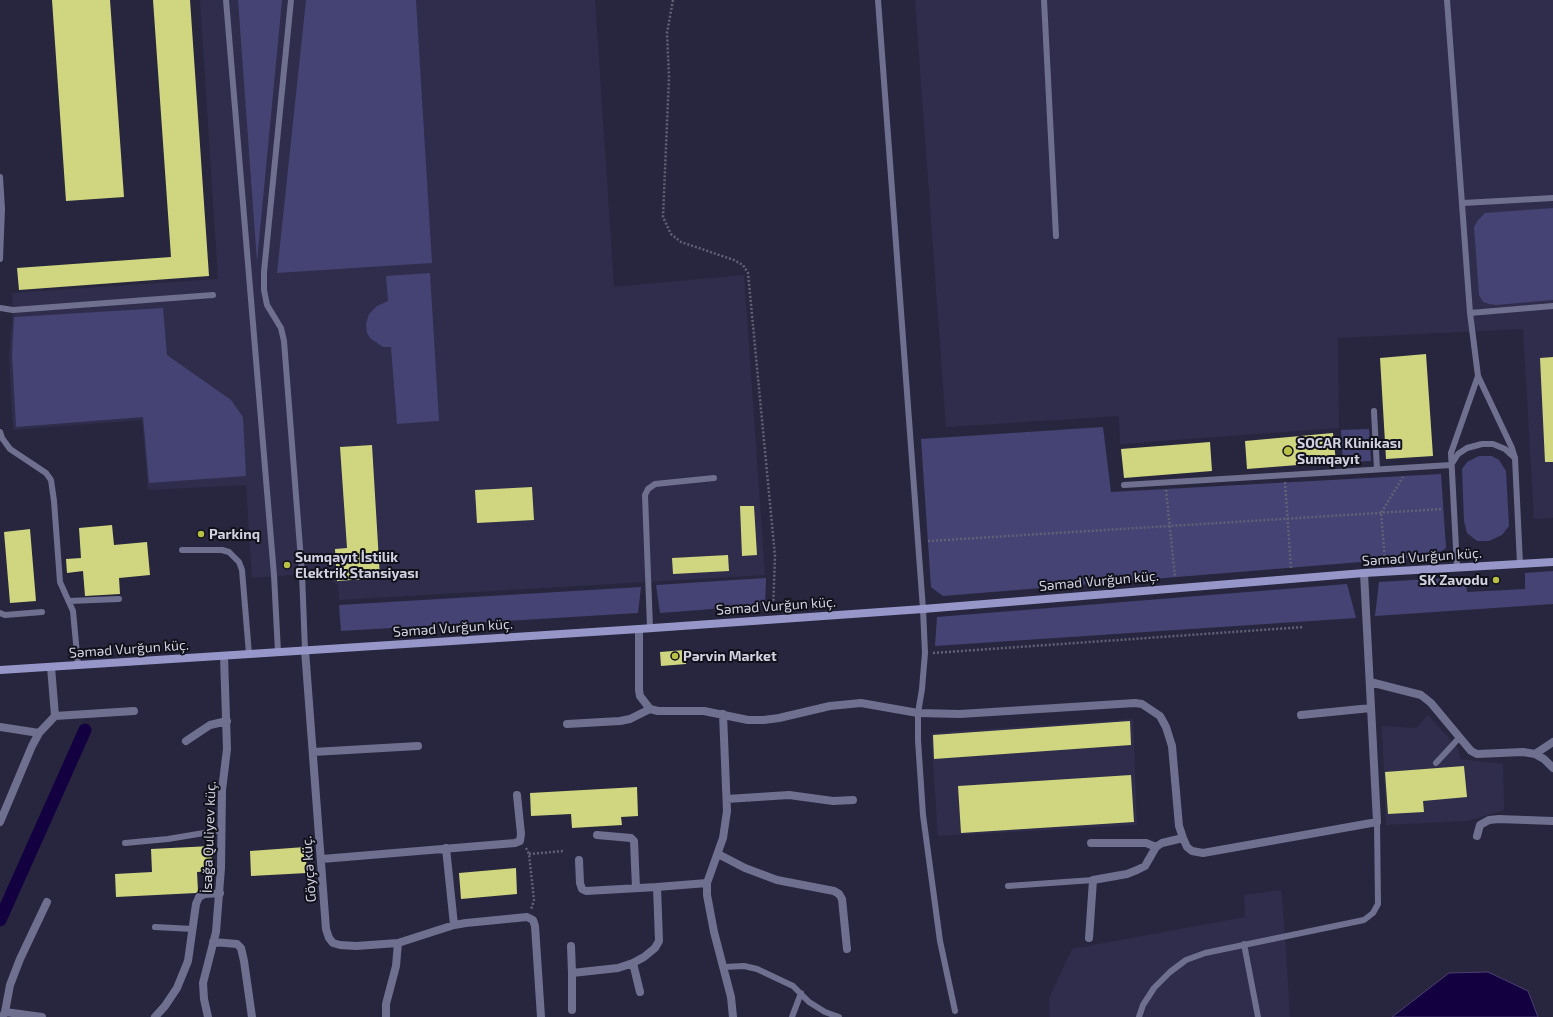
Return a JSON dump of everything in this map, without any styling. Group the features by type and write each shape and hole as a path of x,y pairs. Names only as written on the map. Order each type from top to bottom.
{"main road":[{"name":"Səməd Vurğun küç.","path":"0,670 639,629 923,609 1364,573 1553,562"}],"street":[{"path":"639,629 638,690 640,696 650,709 658,711 704,712 722,714 748,720 764,720 830,706 860,703 918,713 960,714 1135,703 1142,704 1160,716 1166,727 1172,746 1179,826 1186,847 1192,851 1203,853 1377,822 1364,573"},
{"name":"Göyçə küç.","path":"305,650 322,858 326,929 329,938 333,943 340,945 356,946 398,943"},
{"name":"İsağa Quliyev küç.","path":"208,1017 204,999 203,983 216,932 220,893 222,790 227,749 224,656"},
{"path":"51,667 55,716"},
{"path":"1370,682 1421,695 1431,703 1466,748 1471,752 1477,754 1523,752 1535,754 1544,759 1553,768"},
{"path":"1301,715 1371,708"},
{"path":"567,724 620,721 630,719 650,709"},
{"path":"0,822 32,746 40,733 55,716 134,711"},
{"path":"722,714 727,812 723,838 707,883 710,912 731,997 733,1017"},
{"path":"186,741 210,725 227,721"},
{"path":"0,727 40,733"},
{"path":"1535,754 1553,742"},
{"path":"313,752 418,746"},
{"path":"322,858 515,843 520,841 521,834 517,795"},
{"path":"727,799 789,795 833,801 853,800"},
{"path":"1477,836 1480,825 1489,820 1553,821"},
{"path":"597,835 631,838 634,841 636,888"},
{"path":"1089,938 1093,880 1127,874 1137,870 1145,866 1156,847 1162,843 1183,838"},
{"path":"1091,843 1146,843 1156,847"},
{"path":"446,848 454,925"},
{"path":"718,854 745,868 777,880 834,891 839,894 842,900 847,949"},
{"path":"579,860 580,883 582,889 586,891 707,883"},
{"path":"572,972 618,968 633,963 644,957 655,948 658,941 657,887"},
{"path":"155,1017 165,1006 186,968 196,904 199,897 205,894 220,893"},
{"path":"42,1017 4,1015 10,985 20,958 47,902"},
{"path":"386,1017 386,1004 396,966 398,943 454,925 527,917 533,920 535,926 541,1017"},
{"path":"213,942 237,944 241,948 252,1017"},
{"path":"571,946 572,1010"},
{"path":"633,963 640,992"}],"lane":[{"path":"226,0 274,575 278,652"},
{"path":"291,0 265,264 264,290 267,304 281,328 284,341 302,573 305,650"},
{"path":"878,0 923,609 924,653 922,690 918,713 918,740 923,815 940,941 955,1011"},
{"path":"1044,0 1056,236"},
{"path":"1447,0 1470,313 1478,376 1512,448 1514,458 1520,564"},
{"path":"0,177 2,209 0,259"},
{"path":"1463,203 1553,198"},
{"path":"0,308 13,310 213,295"},
{"path":"1470,313 1553,306"},
{"path":"1457,567 1451,465 1454,444 1478,376"},
{"path":"1374,411 1377,469"},
{"path":"0,432 2,438 10,449 46,473 53,488 60,582 69,601 74,620 78,665"},
{"path":"1451,465 1458,454 1467,448 1482,444 1493,444 1505,449 1514,458"},
{"path":"1124,485 1451,465"},
{"path":"650,628 645,494 648,489 655,484 714,478"},
{"path":"182,550 222,550 229,552 239,562 242,570 249,654"},
{"path":"69,601 119,599"},
{"path":"0,613 5,615 42,612"},
{"path":"1436,763 1459,738"},
{"path":"1139,1017 1143,1005 1154,988 1170,972 1186,960 1205,953 1244,944 1364,920 1373,913 1378,904 1377,822"},
{"path":"125,843 168,839 222,830"},
{"path":"1008,886 1093,880"},
{"path":"154,927 193,929"},
{"path":"1244,944 1258,1017"},
{"path":"724,968 744,966 757,969 793,986 809,1002 825,1012 839,1017"},
{"path":"792,1017 801,993"}],"path":[{"path":"673,0 668,33 669,77 663,217 671,234 681,242 734,260 743,265 748,273 775,556 773,619"},
{"path":"1385,560 1381,513 1404,476"},
{"path":"1285,482 1291,568"},
{"path":"1166,489 1175,577"},
{"path":"928,541 1443,509"},
{"path":"924,653 1304,627"},
{"path":"520,841 529,854 534,900 527,917"},
{"path":"529,854 564,852"}],"shaded area":[{"path":"200,0 595,0 614,287 744,275 765,575 339,600 338,585 321,573 252,578 246,485 148,490 142,420 13,430 9,355 13,310 12,293 218,279"},
{"path":"238,0 282,0 257,262"},
{"path":"306,0 416,0 432,263 277,273"},
{"path":"915,0 1553,0 1553,518 1534,519 1523,329 1338,338 1339,428 1120,444 1119,416 946,427"},
{"path":"1553,208 1553,300 1496,305 1483,302 1479,295 1474,227 1478,220 1485,213"},
{"path":"430,273 439,421 397,424 391,347 383,347 370,338 367,333 366,324 369,314 377,306 388,301 386,276"},
{"path":"163,308 167,355 231,400 243,417 246,476 149,483 143,417 16,427 12,354 14,317"},
{"path":"1103,427 1111,492 1441,474 1446,548 1435,556 943,596 931,587 921,439"},
{"path":"1369,429 1371,461 1343,462 1341,430"},
{"path":"1479,456 1492,456 1499,460 1506,471 1509,526 1502,535 1489,541 1477,541 1467,533 1464,521 1462,469 1467,462"},
{"path":"1553,571 1553,604 1375,616 1379,582 1466,577 1467,592 1525,589 1525,573"},
{"path":"766,578 765,605 660,613 656,585"},
{"path":"1347,584 1356,618 935,646 937,617"},
{"path":"641,587 638,613 341,631 339,605"},
{"path":"1428,715 1458,748 1460,759 1503,764 1504,810 1468,821 1386,825 1382,726 1416,728"},
{"path":"1133,719 1137,825 938,836 931,733"},
{"path":"1281,890 1290,1017 1050,1017 1049,999 1072,949 1245,917 1244,895"},
{"path":"1488,972 1528,991 1538,1017 1392,1017 1449,973"}],"building":[{"path":"52,0 110,0 124,197 66,201"},
{"path":"153,0 190,0 209,276 19,290 17,268 171,257"},
{"path":"1426,354 1433,456 1386,459 1380,358"},
{"path":"1553,357 1553,462 1545,462 1540,358"},
{"path":"1333,433 1336,462 1247,469 1245,441"},
{"path":"1210,442 1212,471 1124,478 1121,449"},
{"path":"372,445 380,578 337,581 335,549 347,548 340,447"},
{"path":"532,487 534,520 477,523 475,490"},
{"path":"740,506 754,506 757,555 742,556"},
{"path":"112,525 114,545 147,542 150,575 119,578 120,594 85,596 83,571 67,573 66,559 81,558 79,528"},
{"path":"30,529 36,601 10,603 4,532"},
{"path":"728,555 729,571 673,574 672,558"},
{"path":"685,650 686,664 661,666 660,652"},
{"path":"1130,721 1131,745 934,759 933,735"},
{"path":"1464,766 1467,797 1423,801 1424,812 1388,814 1385,772"},
{"path":"1131,775 1134,822 961,833 958,786"},
{"path":"637,787 638,816 621,817 622,825 572,828 571,814 531,816 530,793"},
{"path":"211,846 212,871 197,872 198,891 196,893 116,897 115,874 152,872 151,849"},
{"path":"305,847 307,873 251,876 250,851"},
{"path":"516,868 517,894 461,899 459,873"}],"waterway":[{"path":"0,920 85,730"}],"place":[{"name":"SOCAR Klinikası Sumqayıt","path":"1288,451"},
{"name":"Parkinq","path":"201,534"},
{"name":"Sumqayıt İstilik Elektrik Stansiyası","path":"287,565"},
{"name":"SK Zavodu","path":"1496,580"},
{"name":"Pərvin Market","path":"675,656"}]}
